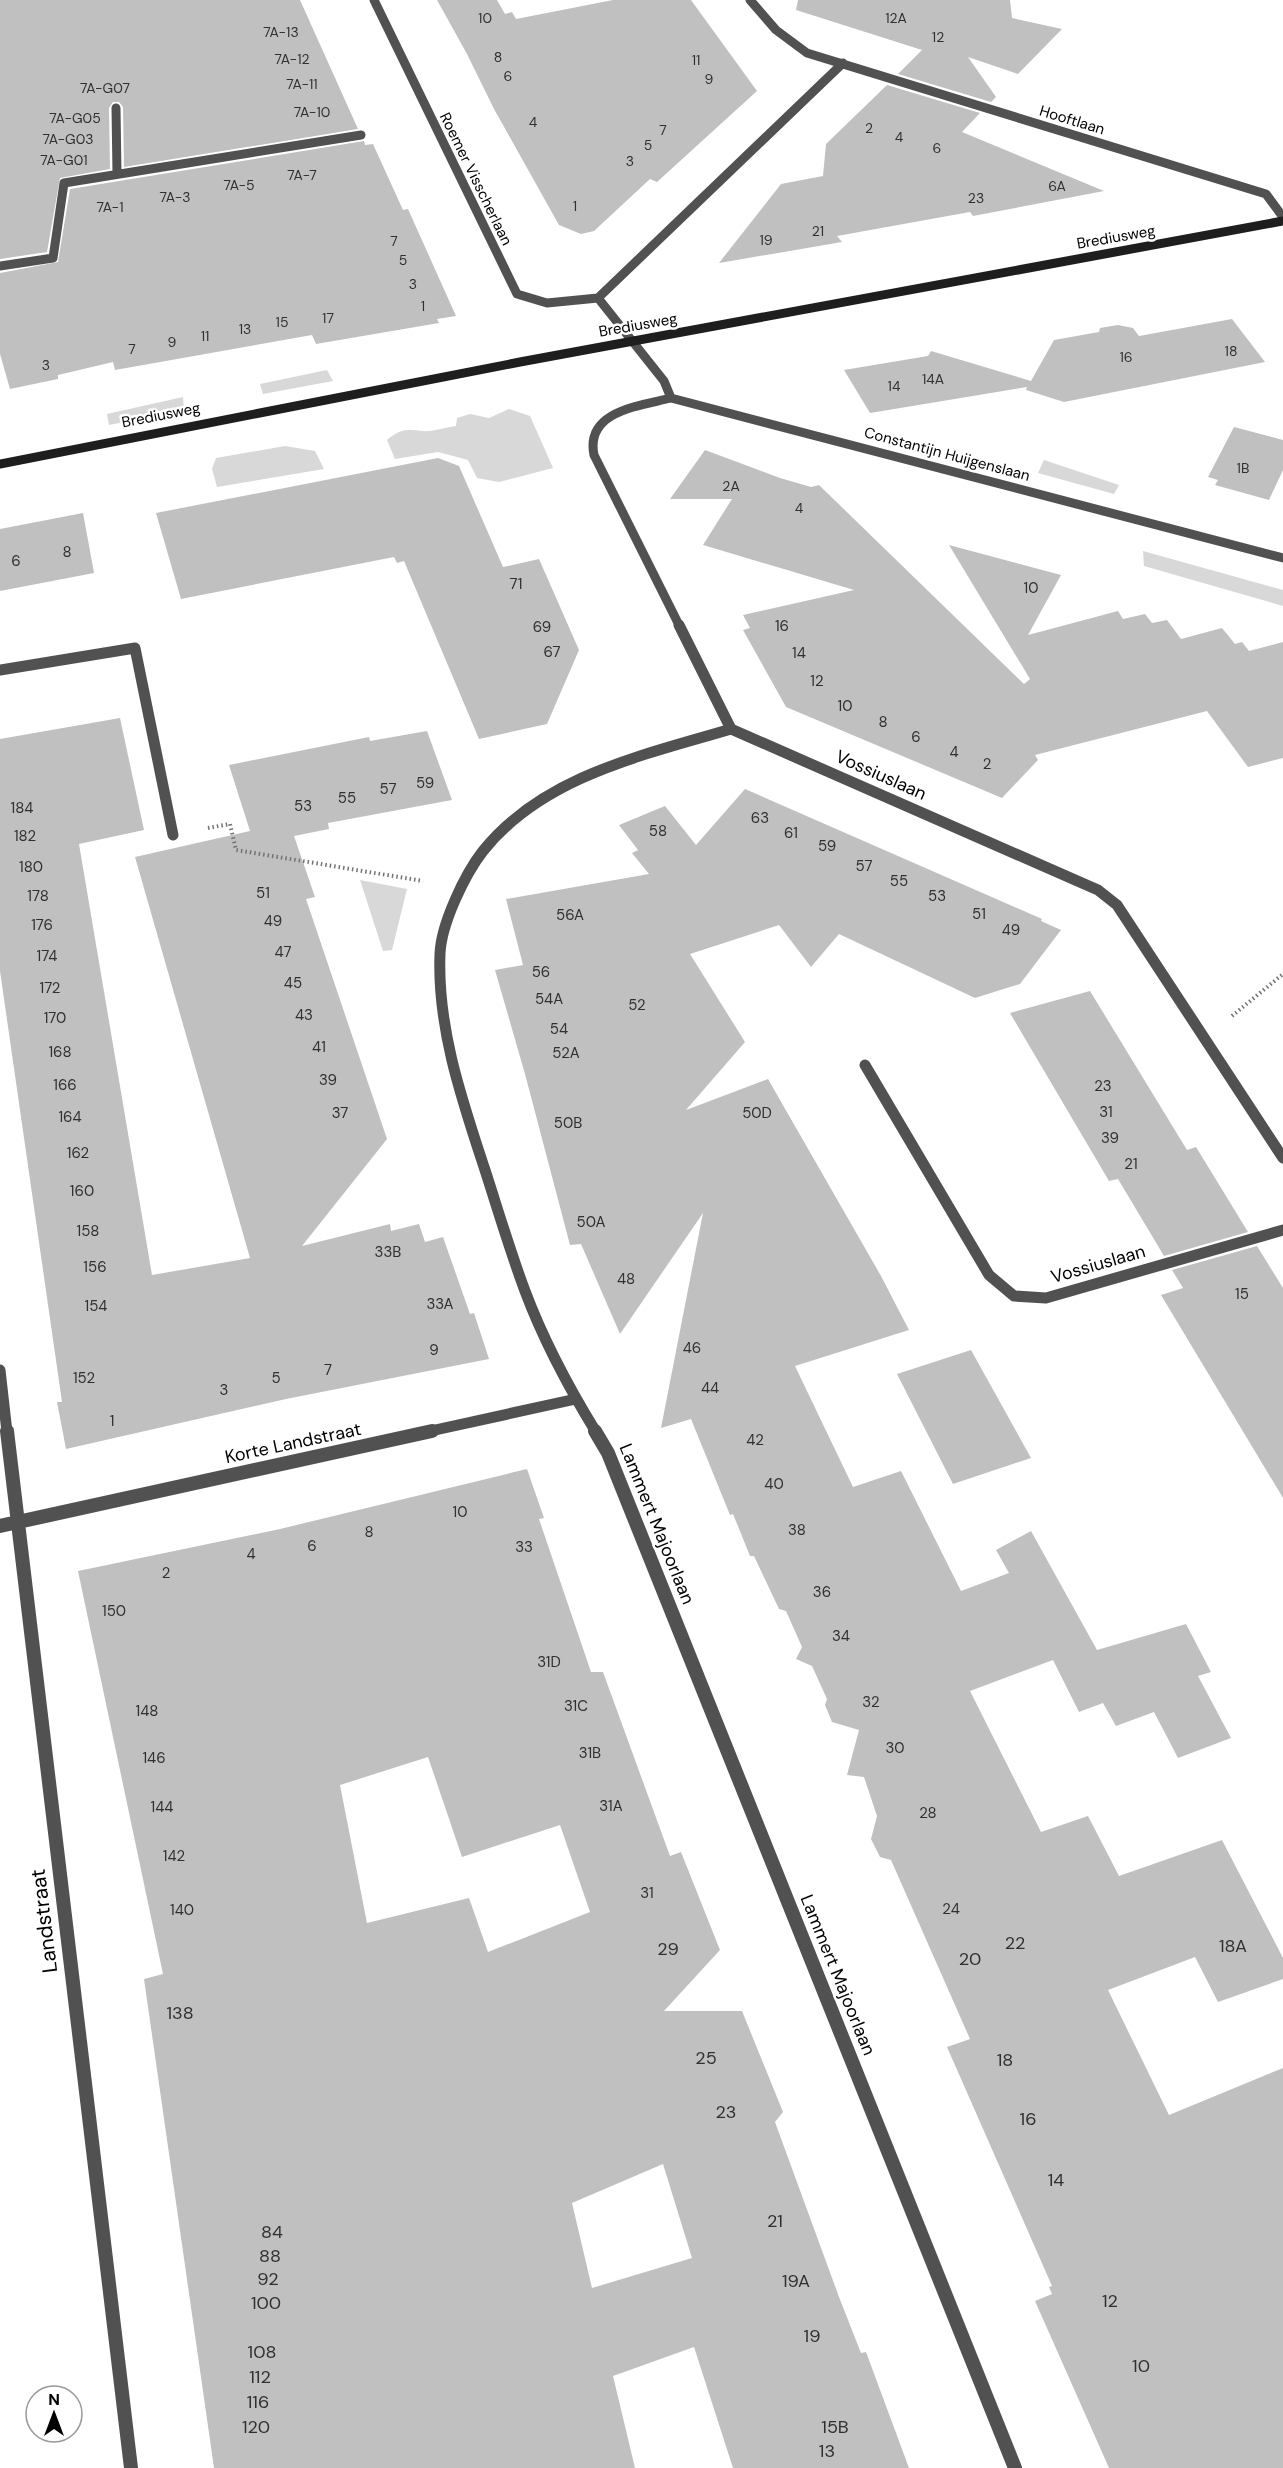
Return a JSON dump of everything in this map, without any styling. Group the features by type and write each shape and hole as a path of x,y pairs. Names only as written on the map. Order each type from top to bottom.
{"street":[{"name":"Roemer Visscherlaan","path":"374,0 517,294 531,302 551,304 598,298"},
{"name":"Hooftlaan","path":"750,0 771,28 807,53 1266,194 1283,219"},
{"path":"731,729 594,456 591,440 597,426 616,415 671,398 664,381 598,298 843,63"},
{"path":"116,108 117,174"},
{"path":"0,266 53,258 64,183 361,135"},
{"name":"Brediusweg","path":"0,464 184,426 1283,219"},
{"name":"Constantijn Huijgenslaan","path":"671,398 1283,558"},
{"path":"0,670 135,648 173,835"},
{"name":"Lammert Majoorlaan","path":"731,729 618,763 560,788 519,816 483,850 459,887 440,952 444,1023 461,1097 525,1292 576,1399 613,1464 1015,2468"},
{"name":"Vossiuslaan","path":"731,729 1098,890 1117,905 1283,1158"},
{"name":"Vossiuslaan","path":"865,1065 989,1275 1014,1296 1046,1298 1283,1230"},
{"name":"Landstraat","path":"0,1370 131,2468"},
{"name":"Korte Landstraat","path":"0,1526 576,1399"}],"path":[{"path":"173,835 230,824 236,850 459,887"},
{"path":"1197,1027 1233,1015 1283,974"}],"shaded area":[{"path":"327,370 333,381 263,394 260,384"},
{"path":"183,397 184,410 109,425 107,414"},
{"path":"509,409 530,416 553,468 499,482 477,478 468,460 438,452 395,459 387,440 403,431 431,431 456,426 457,418 470,414 489,418"},
{"path":"285,446 315,451 324,469 217,487 212,469 216,458"},
{"path":"1044,460 1119,485 1114,494 1038,473"},
{"path":"1143,551 1283,590 1283,606 1144,566"},
{"path":"360,880 407,889 392,950 383,951"}],"building":[{"path":"0,0 300,0 358,129 124,167 123,107 119,102 113,102 109,108 110,169 60,178 47,252 0,259"},
{"path":"437,0 497,0 505,14 512,12 516,19 613,0 691,0 757,91 657,182 650,179 594,231 581,234 559,225 494,109"},
{"path":"798,0 1010,0 1012,18 1062,29 1018,74 968,57 996,97 991,102 898,74 922,50 796,10"},
{"path":"887,85 980,113 962,132 1104,191 973,216 970,212 837,236 842,242 719,263 781,184 823,176 826,144"},
{"path":"364,141 365,145 373,144 403,210 408,209 456,316 437,319 439,323 316,344 312,335 115,370 113,362 58,375 58,379 10,389 0,354 0,273 58,262 70,189"},
{"path":"1232,319 1265,362 1064,402 1026,390 1027,387 870,413 844,370 928,356 931,351 1031,381 1054,340 1099,332 1100,328 1118,325 1133,328 1139,336"},
{"path":"1234,427 1283,440 1283,470 1269,500 1215,485 1218,480 1208,477"},
{"path":"705,450 780,478 811,487 819,485 1024,684 1030,679 949,545 1061,575 1028,635 1118,611 1123,619 1145,614 1152,623 1167,620 1181,639 1222,628 1235,644 1242,642 1249,651 1283,642 1283,758 1248,767 1207,711 1035,755 1038,760 1002,798 786,707 743,630 750,628 743,615 854,590 703,545 732,499 670,499"},
{"path":"438,458 459,466 503,567 539,559 579,650 547,724 479,739 404,561 397,563 394,557 181,599 156,513"},
{"path":"83,513 94,573 0,591 0,529"},
{"path":"120,718 144,830 79,844 152,1275 250,1258 135,857 250,831 229,765 369,737 370,741 427,731 452,800 328,823 329,829 294,836 315,897 306,899 387,1139 302,1246 390,1224 391,1231 419,1224 425,1242 443,1237 470,1314 474,1313 489,1359 286,1399 66,1449 57,1402 62,1402 0,971 0,739"},
{"path":"745,789 1042,919 1041,921 1061,930 1020,984 975,998 839,934 811,967 779,925 690,954 745,1042 686,1110 768,1079 881,1276 909,1330 795,1366 853,1487 901,1471 961,1591 1009,1573 996,1550 1031,1531 1097,1650 1186,1624 1211,1672 1198,1676 1231,1738 1178,1758 1154,1712 1116,1726 1103,1703 1079,1712 1053,1660 970,1691 1041,1832 1088,1816 1119,1876 1222,1840 1283,1958 1283,1979 1218,2002 1195,1957 1108,1990 1169,2115 1283,2068 1283,2468 1109,2468 1035,2301 1052,2294 1049,2287 1052,2286 947,2047 970,2039 891,1860 880,1857 871,1839 877,1816 864,1777 847,1775 859,1730 832,1722 825,1705 827,1699 812,1666 796,1659 802,1647 786,1611 779,1609 754,1556 750,1556 733,1514 730,1515 691,1419 661,1428 703,1213 620,1334 581,1244 570,1245 495,970 523,965 506,899 649,874 632,853 638,850 619,825 665,806 696,845"},
{"path":"1090,991 1187,1150 1196,1147 1248,1232 1164,1256 1118,1179 1109,1181 1010,1013"},
{"path":"1257,1246 1283,1288 1283,1498 1161,1295 1183,1288 1172,1270"},
{"path":"971,1350 1031,1458 953,1484 897,1374"},
{"path":"527,1469 544,1518 539,1519 591,1672 603,1672 670,1856 681,1852 720,1950 664,2011 742,2011 783,2112 775,2122 839,2297 861,2353 866,2352 909,2468 733,2468 694,2347 613,2376 635,2468 214,2468 144,1979 163,1974 78,1571 280,1529","holes":["428,1757 462,1857 560,1825 590,1912 488,1952 469,1898 367,1923 340,1785","663,2164 692,2258 592,2288 572,2203"]}]}
